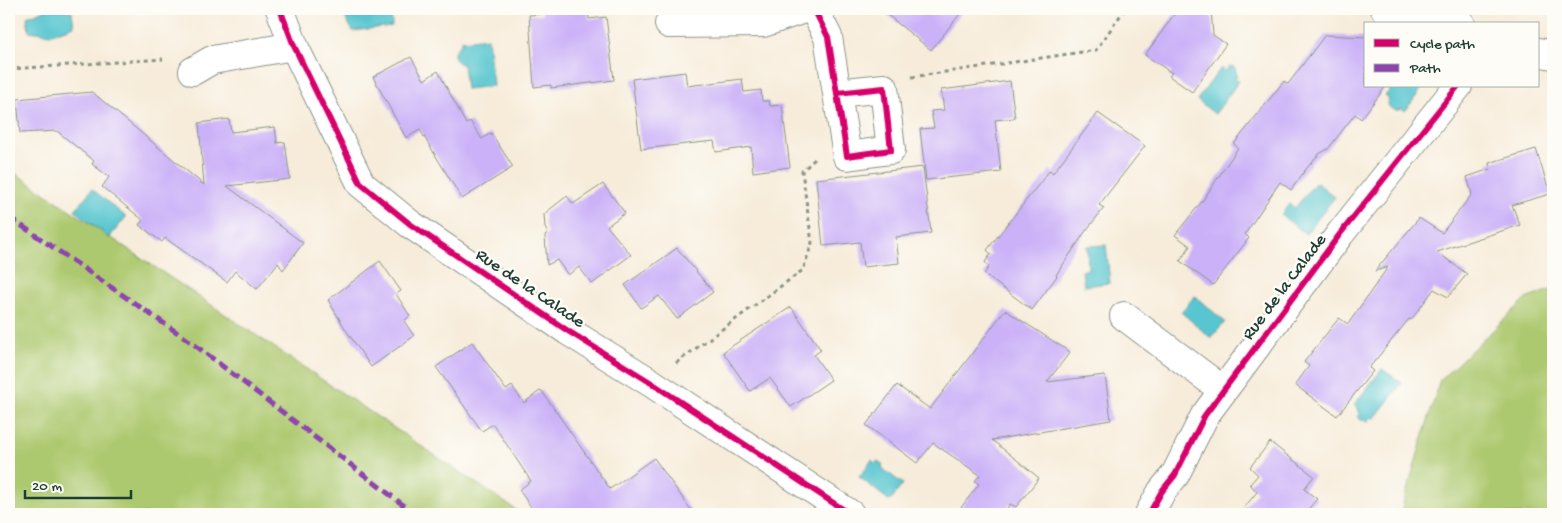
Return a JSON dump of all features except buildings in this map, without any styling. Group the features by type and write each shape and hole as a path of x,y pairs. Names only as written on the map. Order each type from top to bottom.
{"street":[{"name":"Rue de la Calade","path":"280,9 294,46 361,184 410,224 568,331 650,382 850,514"},
{"path":"670,24 762,23 804,9"},
{"path":"814,9 828,37 847,156 891,150 884,88 837,93"},
{"path":"1385,9 1451,22"},
{"path":"193,72 212,60 294,46"},
{"path":"1540,52 1553,55"},
{"name":"Rue de la Calade","path":"1150,514 1162,491 1175,474 1205,415 1340,234 1456,88"},
{"path":"1124,316 1223,390"}],"path":[{"path":"884,88 911,77 1096,50 1125,9"},
{"path":"9,70 164,59 193,72"},
{"path":"650,382 803,270 812,243 802,171 815,158 846,149"}],"green space":[{"path":"9,169 522,514 9,514"},
{"path":"1553,289 1553,514 1400,514 1440,380 1526,299"}],"water":[{"path":"48,9 61,9 72,12 74,26 51,34 29,31 27,17"},
{"path":"340,9 391,9 392,26 353,31"},
{"path":"488,38 493,86 466,89 463,65 455,59 455,50 461,45 461,41"},
{"path":"1231,66 1235,68 1237,75 1235,78 1239,81 1215,114 1197,100 1221,68 1225,71"},
{"path":"1391,88 1422,88 1405,111 1391,108 1388,105 1388,98 1385,96"},
{"path":"1316,182 1335,197 1306,234 1281,215 1289,204 1295,208"},
{"path":"92,189 126,217 109,238 75,210"},
{"path":"1106,245 1110,283 1084,286 1082,271 1088,269 1087,246"},
{"path":"1195,296 1225,322 1211,338 1181,312"},
{"path":"1382,369 1402,383 1374,419 1372,417 1368,421 1361,420 1358,417 1359,409 1354,405"},
{"path":"872,460 875,463 878,461 882,464 883,469 903,484 890,501 859,477"}],"marked path":[{"path":"9,217 191,342 415,514"}],"cycle path":[{"path":"280,9 294,46 361,184 410,224 568,331 650,382 850,514"},
{"path":"814,9 828,37 847,156 891,150 884,88 837,93"},
{"path":"1149,514 1162,491 1175,475 1205,415 1340,234 1456,88"}]}
